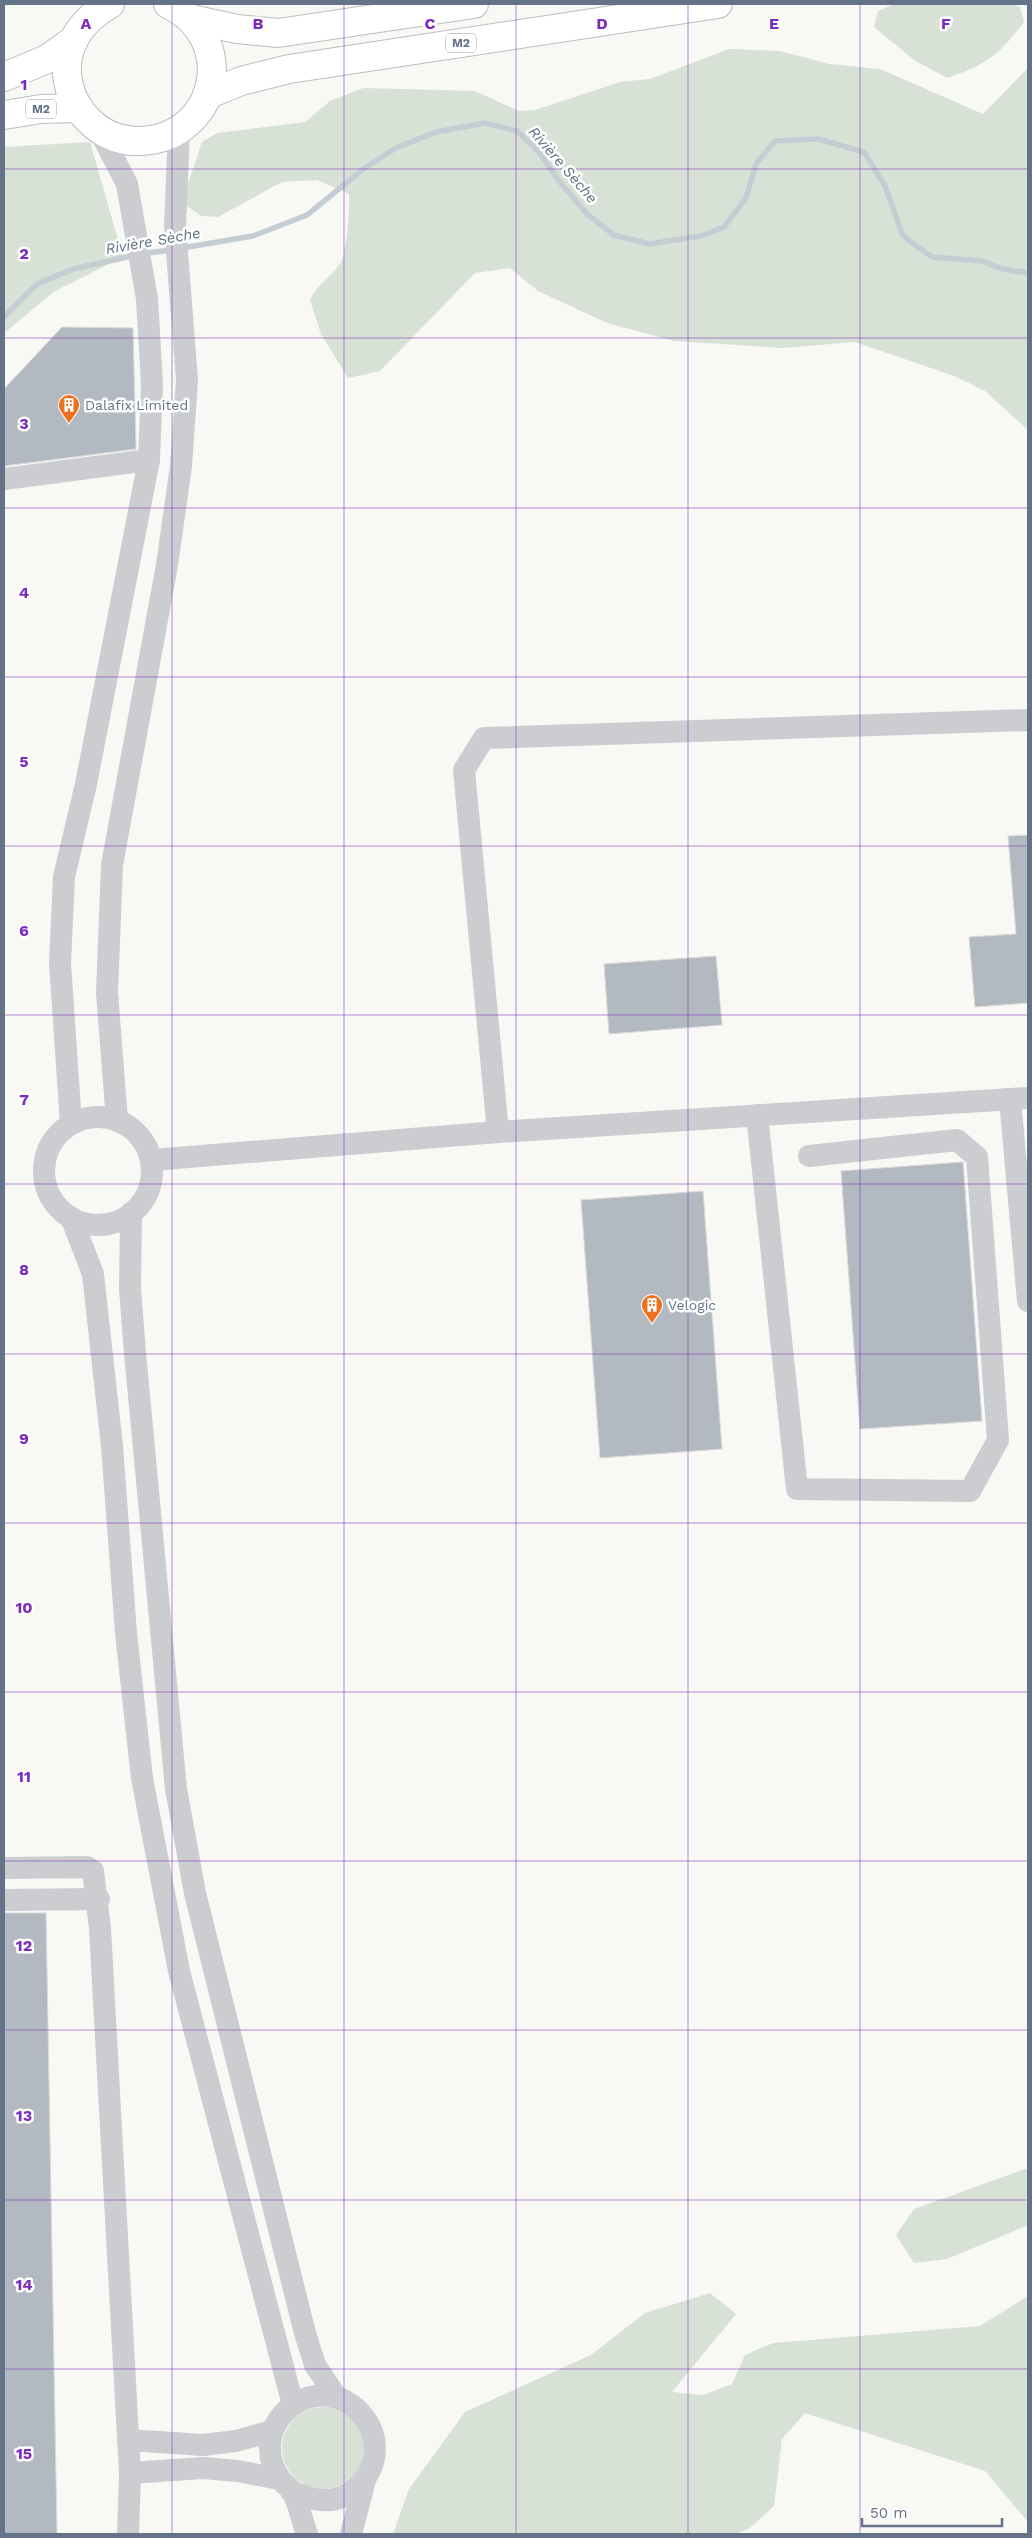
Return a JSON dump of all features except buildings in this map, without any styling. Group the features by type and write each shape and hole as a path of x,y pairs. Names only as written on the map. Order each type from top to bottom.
{"highway":[{"name":"M2","path":"110,4 95,13 83,25 74,40 67,75 73,98 79,108 99,130 116,138 134,142 153,141 179,130 196,115 207,95 212,74 212,59 201,31 191,19 168,4"},
{"name":"M2","path":"191,19 237,29 278,33 474,4"},
{"name":"M2","path":"207,95 241,80 289,68 718,4"},
{"name":"M2","path":"4,77 47,59 74,40"},
{"name":"M2","path":"4,115 42,109 79,108"}],"street":[{"path":"71,1124 60,963 64,877 86,784 149,460 152,384 147,299 127,184 99,130"},
{"path":"117,1121 107,993 112,865 167,565 181,466 188,380 175,226 179,130"},
{"path":"4,479 149,460"},
{"path":"498,1132 464,770 484,738 1028,720"},
{"path":"152,1160 498,1132 1019,1098 1028,1301"},
{"path":"757,1116 797,1489 970,1491 998,1440 977,1157 956,1140 809,1156"},
{"path":"102,1117 117,1121 130,1128 140,1138 152,1160 150,1184 143,1200 132,1213 118,1221 102,1225 86,1223 71,1217 58,1207 49,1194 44,1178 44,1162 54,1140 71,1124 86,1118 102,1117"},
{"path":"132,1213 130,1289 176,1789 195,1894 306,2333 315,2365 337,2398"},
{"path":"71,1217 92,1274 112,1446 126,1633 144,1788 179,1971 293,2405"},
{"path":"4,1868 87,1867 94,1871 98,1899 130,2473 128,2534"},
{"path":"4,1900 98,1899"},
{"path":"307,2534 271,2456 272,2431 281,2416 293,2405 314,2397 337,2398 352,2405 365,2416 373,2431 376,2448 373,2465 365,2480 351,2534"},
{"path":"128,2440 203,2445 236,2441 272,2431"},
{"path":"203,2445 203,2468"},
{"path":"130,2473 203,2468 238,2471 285,2485 306,2498 322,2501 338,2499 353,2492 365,2480"}],"shaded area":[{"path":"894,4 1011,4 1020,7 1024,22 1007,43 991,58 947,78 914,60 874,27 878,11"},
{"path":"729,49 780,51 829,64 880,69 983,114 1028,68 1028,430 985,391 957,377 855,342 783,348 674,341 607,323 538,291 510,268 475,273 380,371 348,378 321,334 310,300 318,288 340,264 348,230 349,194 317,180 282,182 218,217 201,216 187,206 186,189 202,142 217,133 305,122 330,101 363,88 475,91 519,111 535,110 620,82 650,79"},
{"path":"90,142 123,257 55,291 4,333 4,147"},
{"path":"1028,2168 1028,2225 947,2259 914,2263 896,2235 914,2209"},
{"path":"710,2293 736,2314 672,2392 703,2395 732,2384 745,2355 773,2343 980,2326 1028,2296 1028,2522 985,2471 805,2413 782,2439 774,2506 750,2528 736,2534 393,2534 409,2489 465,2412 591,2355 645,2313"},
{"path":"323,2407 339,2410 352,2419 361,2432 364,2448 361,2464 352,2477 339,2486 323,2489 307,2486 294,2477 285,2464 282,2448 285,2432 294,2419 307,2410"}],"waterway":[{"name":"Rivière Sèche","path":"182,248 253,236 307,215 363,169 396,148 436,132 485,123 517,131 538,151 559,181 587,214 614,235 649,244 701,236 724,227 746,198 756,164 775,141 818,139 864,152 885,186 903,236 932,257 983,261 1002,269 1028,273"},
{"name":"Rivière Sèche","path":"145,253 173,250"},
{"name":"Rivière Sèche","path":"4,317 37,284 73,269 136,255"}],"place":[{"name":"Dalafix Limited","path":"69,424"},
{"name":"Velogic","path":"652,1324"}]}
